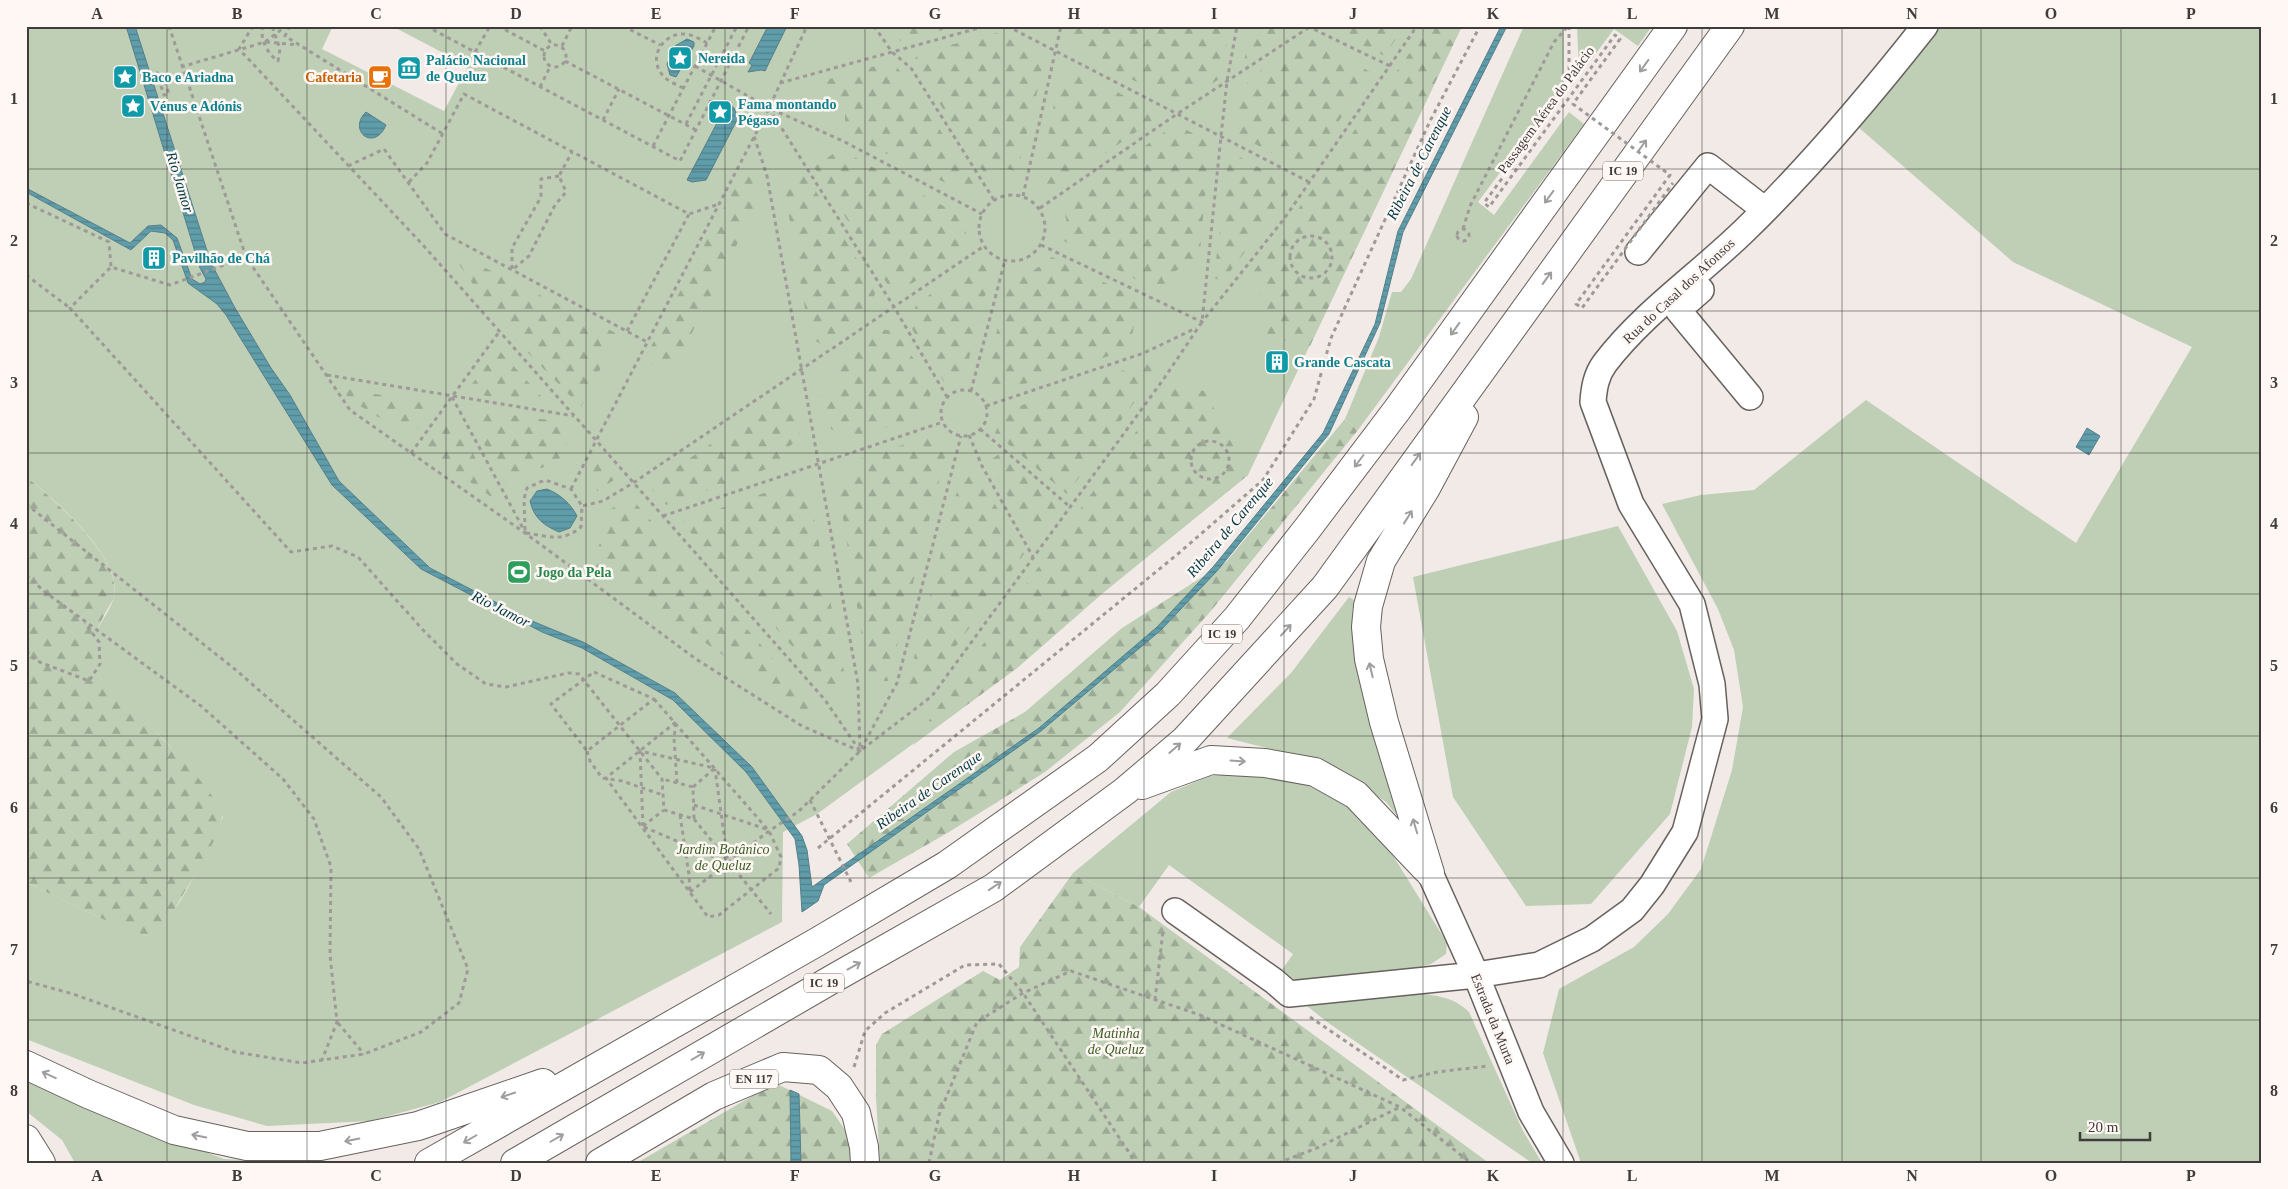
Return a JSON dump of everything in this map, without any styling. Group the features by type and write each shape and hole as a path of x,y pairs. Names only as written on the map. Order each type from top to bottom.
{"main road":[{"name":"IC 19","path":"429,1163 603,1062 817,942 947,865 1098,758 1168,694 1237,618 1308,529 1397,410 1673,26"},
{"name":"IC 19","path":"515,1163 994,888 1124,791 1184,740 1325,586 1730,26"},
{"path":"1430,872 1384,722 1369,659 1366,627 1368,606 1381,561 1426,488 1518,317"},
{"path":"1124,791 1211,760 1265,763 1315,772 1356,795 1430,872"},
{"path":"26,1065 88,1094 174,1130 247,1146 320,1146 418,1126 603,1062"},
{"name":"EN 117","path":"600,1163 625,1155 714,1096 783,1067 819,1070 839,1087 856,1113 864,1147 865,1163"},
{"path":"26,1139 40,1163"}],"street":[{"name":"Rua do Casal dos Afonsos","path":"1289,994 1476,975 1539,965 1592,939 1632,910 1652,885 1685,832 1715,719 1712,684 1692,604 1631,504 1593,402 1594,385 1604,365 1638,326 1745,230 1818,156 1926,26"},
{"path":"1638,252 1708,166 1765,210"},
{"path":"1732,264 1678,310 1750,396"},
{"name":"Estrada da Murta","path":"1430,872 1476,975 1531,1112 1561,1163"},
{"path":"1175,911 1274,981 1289,994"}],"path":[{"path":"169,26 181,67 246,257 350,410 525,533 696,659 802,726 860,751"},
{"path":"239,49 254,26"},
{"path":"263,26 262,32 270,56 278,61 280,49 272,26"},
{"path":"265,42 286,26"},
{"path":"290,26 285,36 443,134"},
{"path":"426,26 680,161 749,26"},
{"path":"475,52 490,26"},
{"path":"498,26 545,51"},
{"path":"540,26 552,45"},
{"path":"562,46 572,26"},
{"path":"623,26 660,45"},
{"path":"653,146 716,26"},
{"path":"686,124 737,26"},
{"path":"570,489 769,108 807,26"},
{"path":"874,26 892,52 911,68 994,200"},
{"path":"780,83 986,26"},
{"path":"1007,26 1310,182"},
{"path":"1023,196 1057,52 1061,26"},
{"path":"1202,322 1220,136 1237,26"},
{"path":"690,892 769,831 798,812 860,751 932,696 1163,380 1197,328 1284,219 1417,26"},
{"path":"818,848 1179,553 1263,480 1314,399 1331,338 1430,121 1480,26"},
{"path":"1464,229 1470,206 1554,42 1569,26"},
{"name":"Passagem Aérea do Palácio","path":"1569,26 1569,68 1573,82 1484,203 1489,207 1615,35 1620,39 1573,104 1670,175 1576,304 1582,308 1673,183"},
{"path":"1040,208 1177,114 1309,27 1390,66"},
{"path":"683,88 661,73 657,64 656,54 660,45 667,38 676,34 686,34 707,43"},
{"path":"181,67 265,42 300,45"},
{"path":"552,45 562,46 567,56 565,61 559,67 550,67 543,57 545,51 552,45"},
{"path":"239,49 500,332 633,482 825,700 860,751"},
{"path":"565,61 696,130"},
{"path":"695,66 769,108 843,141 982,214"},
{"path":"540,87 550,67"},
{"path":"603,120 619,89"},
{"path":"409,182 427,163 464,94 689,214"},
{"path":"769,108 894,307 947,397"},
{"path":"754,136 767,176 858,684 860,751"},
{"path":"348,166 384,148 445,234 646,342"},
{"path":"559,176 572,152"},
{"path":"512,270 529,256 555,204 566,192 559,176"},
{"path":"512,270 512,248 541,197 541,179 559,176"},
{"path":"1008,195 1023,196 1040,208 1045,220 1045,233 1041,245 1032,255 1019,260 1005,260 993,255 984,246 979,230 982,214 994,200 1008,195"},
{"path":"26,202 109,242 111,267 70,308"},
{"path":"627,331 689,214 718,204"},
{"path":"1464,229 1469,232 1469,236 1466,241 1462,242 1456,236 1458,231 1464,229"},
{"path":"1308,236 1322,238 1333,254 1330,268 1322,276 1315,278 1301,275 1294,269 1291,262 1292,248 1301,238 1308,236"},
{"path":"1041,245 1202,322"},
{"path":"582,506 603,501 633,482 984,246"},
{"path":"111,267 170,285 246,257"},
{"path":"971,391 1005,260"},
{"path":"26,275 70,308 291,552 332,546 358,557 422,630 457,664 486,684 506,688 568,673 579,674 662,779 664,810"},
{"path":"986,406 1144,353 1197,328"},
{"path":"411,453 500,332"},
{"path":"326,375 574,416"},
{"path":"958,390 971,391 980,397 986,406 986,418 980,429 969,435 961,436 950,431 943,422 941,413 947,397 958,390"},
{"path":"452,396 525,533"},
{"path":"663,516 943,422"},
{"path":"980,429 1070,507"},
{"path":"969,435 982,466 1033,558"},
{"path":"860,751 897,683 961,436"},
{"path":"1207,441 1220,444 1225,448 1229,460 1224,472 1214,479 1207,479 1195,473 1190,461 1194,448 1207,441"},
{"path":"545,480 570,489 582,506 582,527 564,538 525,533 524,499 527,488 545,480"},
{"path":"26,504 236,670 380,797 419,849 468,969 458,1003 421,1032 364,1054 302,1063 235,1052 74,994 26,981"},
{"path":"26,575 201,706 283,779 314,819 331,867 330,955 337,1022 322,1060"},
{"path":"26,651 37,661 89,682 100,664 99,642 82,618"},
{"path":"606,778 708,917 719,915 779,868 781,858 769,831 654,699 594,672 551,704 587,751 590,761 602,778 606,778 663,795"},
{"path":"587,751 654,699"},
{"path":"606,778 676,722"},
{"path":"676,722 674,738 677,783"},
{"path":"640,751 715,768"},
{"path":"640,751 643,827"},
{"path":"693,787 715,768"},
{"path":"715,768 728,862"},
{"path":"662,779 693,787"},
{"path":"693,787 694,819"},
{"path":"810,800 851,882"},
{"path":"694,805 769,831"},
{"path":"643,827 664,810"},
{"path":"664,810 694,819 771,914"},
{"path":"680,815 690,892"},
{"path":"643,827 728,862"},
{"path":"1155,1000 1164,925 1175,911"},
{"path":"844,1094 850,1083 856,1056 865,1031 885,1013 965,965 999,964 1023,993 1136,1163"},
{"path":"928,1163 939,1115 977,1022 1023,993 1071,971 1200,1015 1400,1107 1470,1163"},
{"path":"1289,994 1296,1007 1403,1080 1437,1072 1511,1064"},
{"path":"337,1022 364,1054"},
{"path":"1278,1163 1317,1148 1400,1107"}],"green space":[{"name":"Jardim Botânico de Queluz","path":"26,26 333,26 322,49 444,111 468,66 392,26 1462,26 1248,475 1104,592 1017,668 817,814 783,832 782,922 440,1102 370,1121 267,1126 194,1105 26,1039 26,882 78,908 142,934 149,935 158,930 168,919 179,902 201,863 223,817 173,750 100,677 95,668 91,647 93,638 114,597 114,582 108,565 84,530 53,499 26,476"},
{"path":"889,26 958,26 900,41"},
{"path":"1075,26 1230,26 1221,78 1179,104 1070,47"},
{"path":"1249,26 1292,26 1296,28 1245,59"},
{"path":"1329,26 1404,26 1385,56 1327,28"},
{"path":"1429,26 1462,26 1310,346 1264,335 1265,304 1252,274"},
{"path":"1524,26 1564,26 1564,87 1478,202 1494,215 1569,112 1584,124 1358,430 1345,419 1379,337 1392,292 1401,292 1411,279"},
{"path":"1577,26 1652,26 1638,46 1614,29 1583,71 1579,70"},
{"path":"1921,26 2262,26 2262,1163 1581,1163 1543,1053 1559,989 1634,947 1668,914 1701,869 1732,770 1743,707 1734,650 1718,609 1662,504 1701,495 1754,490 1866,400 2076,543 2192,347 2013,262 1849,119"},
{"path":"997,33 1046,57 1017,172 1003,167 986,176 913,62 919,53"},
{"path":"1310,38 1372,73 1305,170 1232,132 1238,98 1251,77"},
{"path":"893,61 977,184 968,194 845,133 845,110 841,96 827,99 826,80"},
{"path":"1079,70 1159,116 1054,189 1040,180 1059,77"},
{"path":"1176,124 1210,143 1198,273 1189,273 1186,266 1162,277 1166,286 1161,293 1064,241 1068,229 1063,204"},
{"path":"840,149 965,218 967,246 905,288 888,285 814,167"},
{"path":"1229,151 1294,187 1223,281 1214,278"},
{"path":"803,170 876,291 867,314 821,344 810,338 782,176"},
{"path":"752,176 757,205 673,370 643,362 740,177"},
{"path":"449,250 618,334 581,407 503,327"},
{"path":"1052,257 1149,304 1144,312 1138,311 1132,335 1140,338 1142,345 1000,392 984,383 1010,278 1030,273"},
{"path":"980,262 991,273 964,378 944,382 909,324 917,303"},
{"path":"878,329 897,331 932,390 923,416 850,439 831,429 821,395 840,383 836,358"},
{"path":"499,350 548,404 473,394 472,384"},
{"path":"1147,362 1155,374 1067,494 995,433 1005,411"},
{"path":"1169,386 1205,391 1248,475 1104,592 1017,668 913,745 942,701"},
{"path":"340,388 422,402 426,417 411,437 352,401"},
{"path":"780,397 794,402 801,437 785,450 786,462 666,505 649,486"},
{"path":"475,410 564,422 573,432 556,465 530,470 507,486 471,420"},
{"path":"1345,419 1358,430 1210,612 1120,712 1045,772 949,832 869,878 847,844 954,752 1025,712 1122,628 1226,562"},
{"path":"443,425 461,426 493,498 424,450"},
{"path":"936,434 949,442 888,681 869,681 839,493 855,478 851,462"},
{"path":"999,454 1059,505 1034,541 988,462"},
{"path":"594,456 614,480 597,491 584,475"},
{"path":"963,468 975,470 1024,554 922,692 907,685"},
{"path":"26,476 84,530 108,565 114,581 113,600 100,624 93,644 93,659 98,674 187,765 213,797 220,809 222,818 215,839 166,923 159,931 150,935 141,934 110,922 26,882"},
{"path":"793,483 809,492 847,687 834,693 681,522"},
{"path":"631,498 816,707 809,715 588,561 606,535 607,511"},
{"path":"1618,526 1677,631 1694,689 1692,727 1670,814 1591,904 1526,906 1453,797 1413,577"},
{"path":"1349,597 1354,600 1352,614 1370,709 1405,815 1398,817 1386,802 1330,764 1227,738 1291,673"},
{"path":"1247,773 1299,781 1354,808 1376,828 1447,943 1446,954 1431,964 1387,976 1321,982 1295,980 1282,970 1293,954 1169,865 1139,907 1073,873 1171,792 1210,776"},
{"name":"Matinha de Queluz","path":"1073,873 1139,907 1489,1163 880,1163 876,1098 876,1045 882,1034 983,971 1000,980 1019,967 1020,947"},
{"path":"1418,993 1452,1000 1469,1012 1523,1131 1542,1163 1532,1163 1327,1022 1302,1002"},
{"path":"26,1081 91,1109 224,1159 294,1163 75,1163 62,1140 26,1111"},
{"path":"775,1083 832,1111 852,1140 853,1163 640,1161"}],"water":[{"name":"Rio Jamor","path":"126,26 135,26 211,263 235,308 271,368 290,395 339,481 430,568 532,621 583,642 675,693 752,767 802,836 807,850 812,887 1039,728 1157,627 1213,567 1323,433 1375,324 1398,231 1501,26 1507,26 1403,232 1380,323 1329,434 1217,571 1161,630 1041,731 824,885 818,901 802,912 795,839 746,772 673,700 582,648 542,632 421,569 332,485 226,315 217,304 188,283 173,240 165,233 151,231 131,250 26,192 26,188 130,243 148,226 161,225 177,238 192,279 200,284 205,282 206,279 200,268"},
{"path":"768,26 787,26 765,71 748,72 752,65 749,63"},
{"path":"687,39 694,42 694,46 676,77 670,75 667,64 675,46"},
{"path":"730,105 734,108 738,118 706,180 692,182 687,180 718,121 721,122"},
{"path":"366,112 386,125 381,133 375,137 369,138 364,136 359,126"},
{"path":"2087,428 2100,436 2089,455 2076,447"},
{"path":"547,489 565,500 577,516 570,528 559,532 544,524 534,512 530,501 537,491"},
{"path":"790,1090 799,1094 801,1163 791,1163"}],"place":[{"name":"Nereida","path":"680,58"},
{"name":"Palácio Nacional de Queluz","path":"409,68"},
{"name":"Baco e Ariadna","path":"125,77"},
{"name":"Cafetaria","path":"380,77"},
{"name":"Vénus e Adónis","path":"133,106"},
{"name":"Fama montando Pégaso","path":"720,112"},
{"name":"Pavilhão de Chá","path":"154,258"},
{"name":"Grande Cascata","path":"1277,362"},
{"name":"Jogo da Pela","path":"519,572"}],"water label":[{"name":"Ribeira de Carenque","path":"1419,163"},
{"name":"Ribeira de Carenque","path":"1230,527"},
{"name":"Ribeira de Carenque","path":"929,790"}]}
